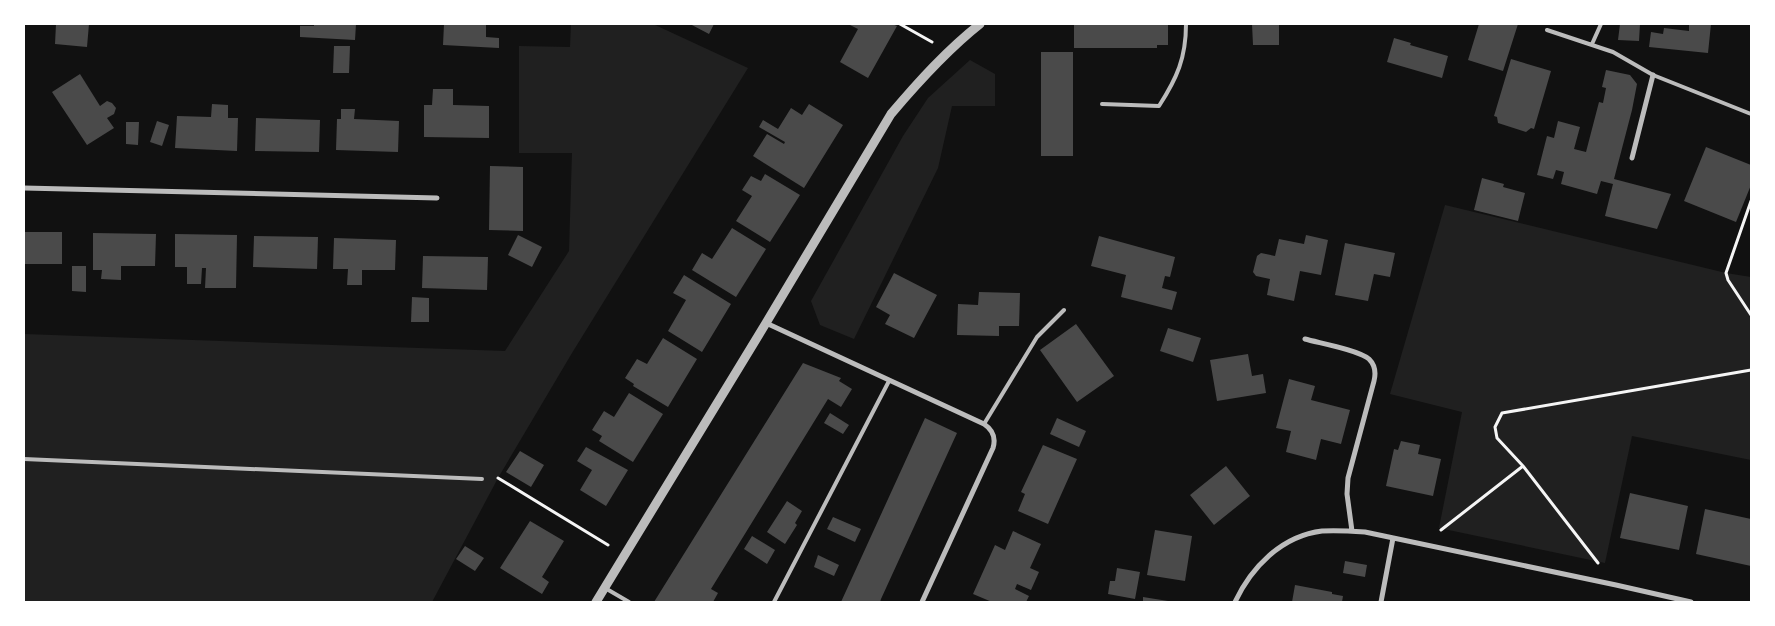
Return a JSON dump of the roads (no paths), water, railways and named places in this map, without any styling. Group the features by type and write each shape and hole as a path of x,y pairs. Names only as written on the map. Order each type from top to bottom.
{"street":[{"path":"596,602 891,114 955,44 980,24"},
{"path":"1632,158 1653,75"},
{"path":"24,188 436,198"},
{"path":"766,323 984,424 992,432 993,448 922,602"},
{"path":"1305,339 1364,356 1375,369 1374,381 1348,478 1347,494 1352,532"},
{"path":"1235,602 1246,581 1260,564 1277,549 1298,538 1320,532 1365,532 1691,602"},
{"path":"1381,602 1393,538"}],"lane":[{"path":"1102,104 1159,106 1174,82 1182,61 1186,39 1186,24"},
{"path":"1592,44 1601,24"},
{"path":"1547,30 1613,52 1653,75 1751,114"},
{"path":"984,424 1037,338 1064,310"},
{"path":"774,602 889,381"},
{"path":"24,459 482,479"},
{"path":"605,588 629,602"}]}
